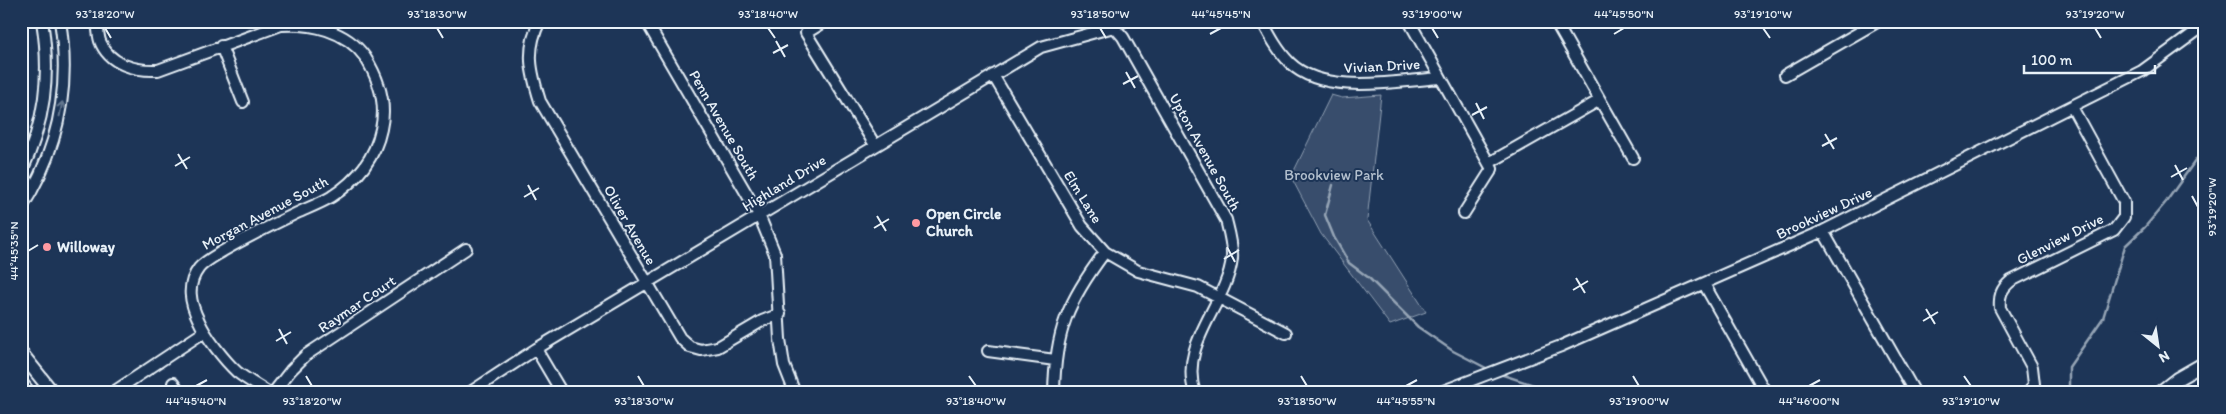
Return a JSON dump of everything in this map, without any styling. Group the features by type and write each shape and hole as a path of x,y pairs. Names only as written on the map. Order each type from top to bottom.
{"main road":[{"path":"21,353 53,393"},
{"path":"2159,393 2177,379 2205,363"},
{"path":"21,384 29,393"}],"street":[{"path":"21,173 32,150 41,123 46,87 47,52 42,21"},
{"path":"21,208 48,156 56,130 64,91 65,50 60,21"},
{"name":"Morgan Avenue South","path":"96,21 100,41 110,56 127,67 142,71 158,70 281,25 302,24 323,28 345,39 363,55 375,74 383,98 383,119 378,141 368,163 352,180 331,197 246,238 199,267 192,280 190,293 192,307 204,332 237,372 269,393"},
{"name":"Oliver Avenue","path":"540,21 533,35 530,69 540,101 680,338 690,347 701,350 718,347 762,321 780,314"},
{"name":"Penn Avenue South","path":"646,21 759,215 775,254 780,339 784,365 795,393"},
{"path":"826,21 806,33 875,145"},
{"name":"Highland Drive","path":"469,393 536,349 1041,47 1124,21"},
{"name":"Vivian Drive","path":"1262,21 1279,50 1290,64 1305,74 1323,81 1342,84 1441,78"},
{"path":"1408,21 1492,169 1464,213"},
{"path":"1555,21 1633,158"},
{"path":"1785,75 1879,21"},
{"name":"Upton Avenue South","path":"1111,24 1123,37 1226,220 1231,239 1232,257 1228,274 1194,349 1192,368 1195,393"},
{"name":"Brookview Drive","path":"1438,393 1561,346 1823,232 2072,108 2142,70 2205,25"},
{"path":"221,46 243,102"},
{"name":"Elm Lane","path":"993,75 1082,226 1105,252 1138,271 1198,287 1286,333"},
{"path":"1489,163 1600,100"},
{"name":"Glenview Drive","path":"2028,393 2034,384 2032,367 2000,308 1999,297 2003,288 2011,281 2114,230 2124,217 2124,202 2072,108"},
{"path":"32,150 48,156"},
{"path":"1823,232 1915,393"},
{"name":"Raymar Court","path":"273,393 291,370 306,356 466,249"},
{"path":"1054,393 1055,360 1061,330 1072,301 1105,252"},
{"path":"1704,284 1766,393"},
{"path":"112,393 204,332"},
{"path":"536,349 562,393"},
{"path":"988,351 1055,360"},
{"path":"173,383 180,393"}],"green space":[{"name":"Brookview Park","path":"1331,95 1342,98 1381,95 1367,220 1426,312 1390,325 1321,234 1291,177"}],"waterway":[{"path":"2069,393 2069,367 2103,318 2125,246 2145,227 2166,202 2205,147"},
{"path":"1333,185 1325,215 1334,237 1349,263 1369,278 1418,327 1453,351 1490,370"},
{"path":"1500,374 1558,393"}],"place":[{"name":"Open Circle Church","path":"916,223"},
{"name":"Willoway","path":"47,247"}]}
